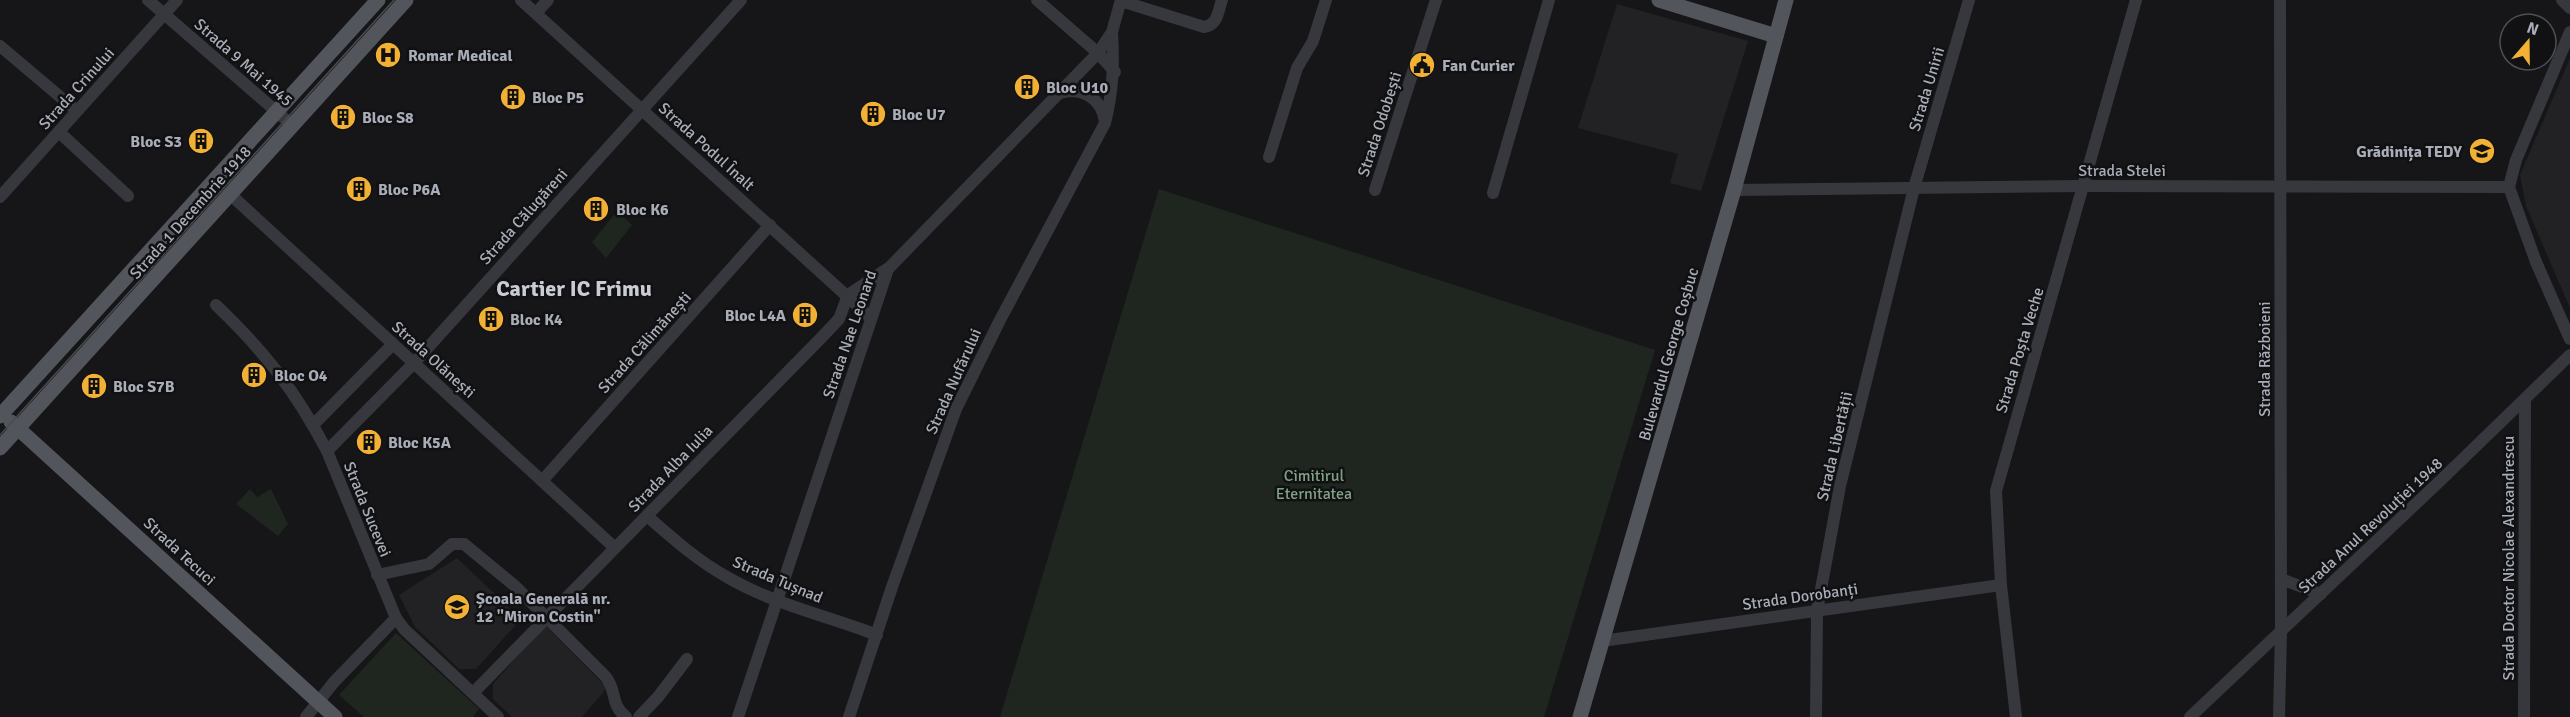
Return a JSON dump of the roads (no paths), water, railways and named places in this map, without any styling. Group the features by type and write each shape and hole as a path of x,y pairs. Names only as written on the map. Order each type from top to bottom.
{"main road":[{"name":"Strada 1 Decembrie 1918","path":"1,414 378,0"},
{"name":"Strada 1 Decembrie 1918","path":"0,448 406,0"},
{"path":"1661,0 1776,36"},
{"name":"Bulevardul George Coșbuc","path":"1580,717 1734,190 1786,0"},
{"name":"Strada Tecuci","path":"1,414 336,717"}],"street":[{"name":"Strada 9 Mai 1945","path":"148,0 292,125"},
{"name":"Strada Crinului","path":"0,197 177,0"},
{"name":"Strada Podul Înalt","path":"521,0 871,318"},
{"path":"536,13 548,0"},
{"name":"Strada Călugăreni","path":"327,451 414,363 641,108 741,0"},
{"path":"1036,0 1098,53 1114,72"},
{"path":"1121,1 1204,27 1216,21 1222,0"},
{"path":"1269,157 1297,68 1313,41 1326,0"},
{"name":"Strada Odobești","path":"1375,190 1436,0"},
{"path":"1493,193 1549,0"},
{"name":"Strada Unirii","path":"1914,188 1969,0"},
{"name":"Strada Poșta Veche","path":"2016,717 2001,585 1996,491 2136,0"},
{"name":"Strada Războieni","path":"2279,717 2281,632 2280,0"},
{"path":"2562,0 2570,8"},
{"name":"Strada Nae Leonard","path":"738,717 888,269 1098,53 1112,32 1121,1"},
{"path":"1085,42 1101,41 1112,32"},
{"name":"Strada Nufărului","path":"849,717 956,409 1000,320 1105,123 1111,102 1114,72 1112,32"},
{"path":"2570,32 2516,160 2509,187 2536,262 2570,339"},
{"path":"1082,69 1086,59 1085,42"},
{"path":"0,45 77,111"},
{"path":"1060,93 1075,91 1090,96 1100,106 1105,123"},
{"path":"59,132 128,196"},
{"name":"Strada Stelei","path":"1734,190 2084,186 2509,187"},
{"name":"Strada Libertății","path":"1816,717 1817,611 1840,486 1914,188"},
{"name":"Strada Olănești","path":"231,195 615,548"},
{"name":"Strada Călimănești","path":"542,481 770,225"},
{"path":"848,295 888,269"},
{"name":"Strada Alba Iulia","path":"473,693 839,319 848,295"},
{"name":"Strada Sucevei","path":"216,305 253,341 277,369 313,425 327,451 396,618 404,629 498,717"},
{"path":"313,425 393,344"},
{"name":"Strada Anul Revoluției 1948","path":"2190,717 2570,355"},
{"name":"Strada Doctor Nicolae Alexandrescu","path":"2524,717 2525,399"},
{"name":"Strada Tușnad","path":"647,516 676,541 726,577 778,600 877,634"},
{"path":"377,575 429,564 452,544 464,544 515,586 612,684 614,702 618,710 626,717"},
{"path":"2281,579 2321,594"},
{"name":"Strada Dorobanți","path":"1602,641 2001,585"},
{"path":"306,717 396,618"},
{"path":"639,717 658,697 687,658"}],"tram line":[{"path":"0,435 394,0"}],"place":[{"name":"Romar Medical","path":"388,55"},
{"name":"Fan Curier","path":"1422,65"},
{"name":"Bloc U10","path":"1027,87"},
{"name":"Bloc P5","path":"513,97"},
{"name":"Bloc U7","path":"873,114"},
{"name":"Bloc S8","path":"343,117"},
{"name":"Bloc S3","path":"201,141"},
{"name":"Grădinița TEDY","path":"2482,151"},
{"name":"Bloc P6A","path":"359,189"},
{"name":"Bloc K6","path":"596,209"},
{"name":"Bloc L4A","path":"805,315"},
{"name":"Bloc K4","path":"491,319"},
{"name":"Bloc O4","path":"254,375"},
{"name":"Bloc S7B","path":"94,386"},
{"name":"Bloc K5A","path":"369,442"},
{"name":"Școala Generală nr. 12 \"Miron Costin\"","path":"457,607"}],"district":[{"name":"Cartier IC Frimu","path":"574,288"}],"park label":[{"name":"Cimitirul Eternitatea","path":"1314,484"}]}
